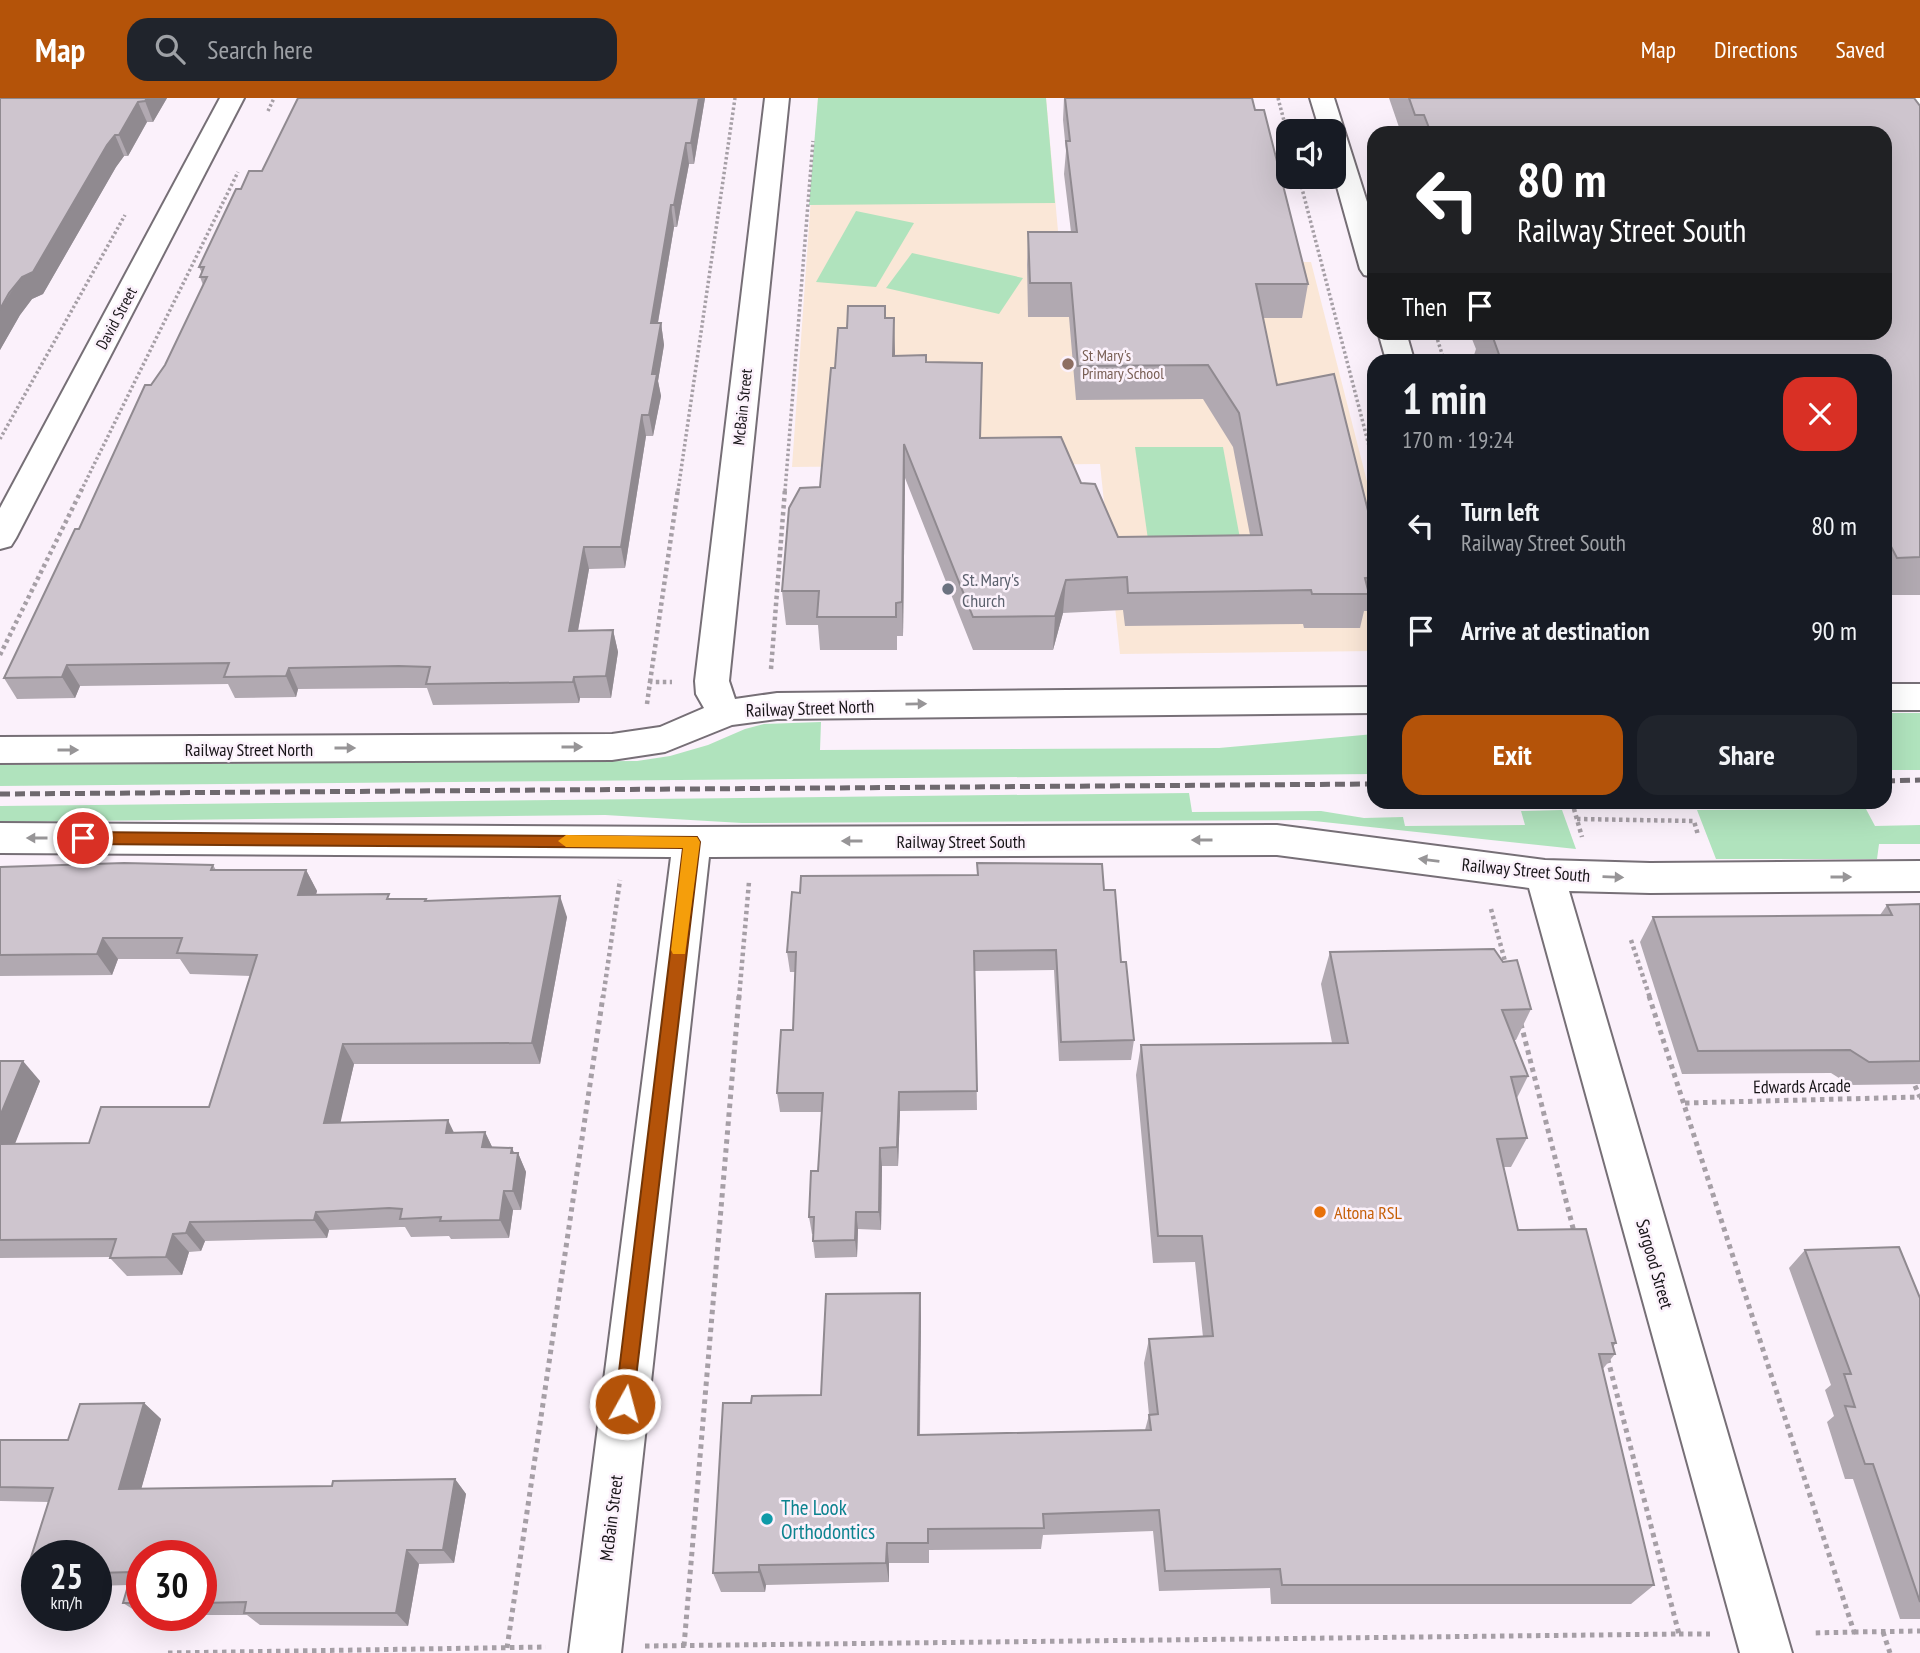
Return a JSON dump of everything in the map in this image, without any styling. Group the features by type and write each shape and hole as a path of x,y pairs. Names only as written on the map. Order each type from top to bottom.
{"street":[{"name":"David Street","path":"0,538 232,98"},
{"name":"McBain Street","path":"726,713 714,694 712,681 777,98"},
{"path":"1322,98 1329,119"},
{"path":"1916,98 1920,104"},
{"path":"1346,176 1367,246"},
{"path":"1892,697 1920,697"},
{"name":"Railway Street North","path":"0,750 612,747 665,739 726,713 777,706 1367,700"},
{"name":"Railway Street South","path":"0,838 692,842 1277,840 1545,875 1650,878 1920,876"},
{"name":"McBain Street","path":"595,1650 692,842"},
{"name":"Sargood Street","path":"1545,875 1763,1643"}],"path":[{"path":"262,123 274,98"},
{"path":"650,682 735,98"},
{"path":"1278,98 1284,119"},
{"path":"770,681 813,140"},
{"path":"0,655 237,172"},
{"path":"1302,189 1367,438"},
{"path":"0,439 129,208"},
{"path":"1574,809 1580,829"},
{"path":"1577,818 1694,821 1700,835 1688,835"},
{"path":"684,1646 750,877"},
{"path":"507,1648 621,878"},
{"path":"1487,897 1508,974"},
{"path":"1631,940 1854,1632"},
{"path":"1520,1022 1577,1243"},
{"path":"1910,1072 1920,1097"},
{"name":"Edwards Arcade","path":"1685,1103 1920,1097"},
{"path":"1605,1350 1679,1634"},
{"path":"169,1653 507,1648 595,1650 684,1646 1679,1634 1763,1643 1854,1632 1920,1631"},
{"path":"1883,1632 1890,1653"}],"shaded area":[{"name":"St Mary's Primary School","path":"818,98 1046,98 1061,264 1311,262 1367,482 1367,651 1120,654 1100,464 792,467"}],"green space":[{"path":"818,98 1046,98 1055,203 809,205"},
{"path":"856,211 914,223 876,287 816,282"},
{"path":"912,253 1023,278 999,314 886,288"},
{"path":"1135,447 1223,447 1244,560 1151,561"},
{"path":"1892,713 1920,713 1920,770 1892,770"},
{"path":"821,722 820,750 1219,748 1367,735 1367,774 0,786 0,765 637,761 670,756 708,745 764,724"},
{"path":"1189,793 1192,812 1321,811 1364,818 1403,817 1405,826 1525,825 1521,811 1562,810 1576,849 1305,820 742,823 605,815 0,822 0,806"},
{"path":"1866,809 1875,826 1920,825 1920,844 1879,844 1877,859 1716,859 1697,810"}],"building":[{"path":"0,98 147,98 138,102 119,135 115,135 107,145 33,272 22,277 0,309"},
{"path":"298,98 699,98 691,143 686,143 674,205 671,205 651,323 661,323 652,374 657,374 649,415 642,415 621,547 584,547 569,631 613,630 606,676 574,677 573,682 426,684 430,667 399,666 289,668 286,676 224,677 229,663 67,665 62,677 4,678 75,529 79,529 145,385 151,385 165,365 207,277 200,277 204,267 199,267 236,189 241,189 249,171 262,171"},
{"path":"1065,98 1252,98 1255,110 1264,110 1276,157 1276,189 1284,189 1308,284 1256,284 1277,385 1334,374 1367,507 1367,594 1312,594 1311,590 1128,593 1127,577 1066,580 1055,616 973,617 904,444 902,602 896,603 896,617 817,617 819,591 782,591 789,508 800,488 820,487 831,368 835,368 838,328 847,328 848,306 885,306 885,318 894,318 893,356 926,355 926,362 982,363 980,438 1061,437 1081,483 1095,484 1118,537 1262,535 1239,413 1208,365 1078,366 1071,283 1030,283 1028,232 1077,232 1066,141 1070,141"},
{"path":"1409,98 1914,98 1920,106 1920,557 1897,558 1892,548 1892,354 1499,354 1494,340 1892,340 1892,126 1428,126 1424,115 1415,115"},
{"path":"124,863 213,865 211,870 306,870 298,895 389,894 387,899 426,899 425,901 560,896 532,1043 343,1044 324,1123 448,1120 446,1133 485,1132 482,1147 512,1148 511,1153 518,1153 513,1191 504,1191 500,1220 440,1221 441,1217 400,1219 402,1209 389,1208 316,1212 314,1220 190,1222 186,1233 173,1234 166,1257 110,1258 116,1239 0,1240 0,1144 89,1143 101,1107 209,1107 257,955 177,953 182,938 103,938 97,954 0,955 0,867"},
{"path":"977,863 1102,864 1104,890 1115,890 1121,962 1126,962 1134,1040 1061,1042 1056,950 974,951 977,1091 899,1092 897,1147 880,1148 879,1212 856,1212 855,1240 813,1241 814,1217 809,1217 811,1171 818,1171 823,1093 777,1093 781,1030 793,1030 796,952 787,952 792,892 800,893 801,876 978,875"},
{"path":"1920,904 1920,1061 1869,1062 1850,1050 1698,1051 1653,917 1892,915 1887,905"},
{"path":"1494,949 1503,962 1517,960 1531,1009 1502,1010 1528,1076 1511,1077 1527,1138 1497,1139 1518,1230 1586,1229 1616,1343 1612,1343 1615,1354 1599,1354 1654,1585 1282,1585 1280,1569 1165,1571 1159,1510 1043,1514 1044,1528 928,1529 928,1543 887,1543 886,1563 759,1565 759,1572 713,1573 723,1403 751,1403 752,1396 821,1395 826,1294 920,1293 918,1435 1151,1430 1149,1415 1158,1414 1149,1339 1213,1336 1202,1236 1158,1236 1141,1045 1348,1043 1330,952"},
{"path":"0,1061 23,1061 0,1116"},
{"path":"1899,1247 1920,1298 1920,1602 1873,1464 1865,1464 1845,1406 1855,1407 1844,1374 1851,1374 1805,1250"},
{"path":"144,1403 119,1489 332,1486 333,1481 455,1479 443,1550 407,1550 396,1613 244,1613 246,1602 217,1603 217,1540 126,1540 126,1572 112,1573 112,1540 36,1540 53,1488 0,1487 0,1440 68,1440 80,1404"}],"railway":[{"path":"1892,781 1920,780"},
{"path":"0,794 1367,784"}],"slow traffic":[{"path":"566,841 692,842 679,950"}],"place":[{"name":"St Mary's Primary School","path":"1068,364"},
{"name":"St. Mary's Church","path":"948,589"},
{"name":"Altona RSL","path":"1320,1212"},
{"name":"The Look Orthodontics","path":"767,1519"}],"route":[{"path":"83,838 692,842 625,1404"}]}
